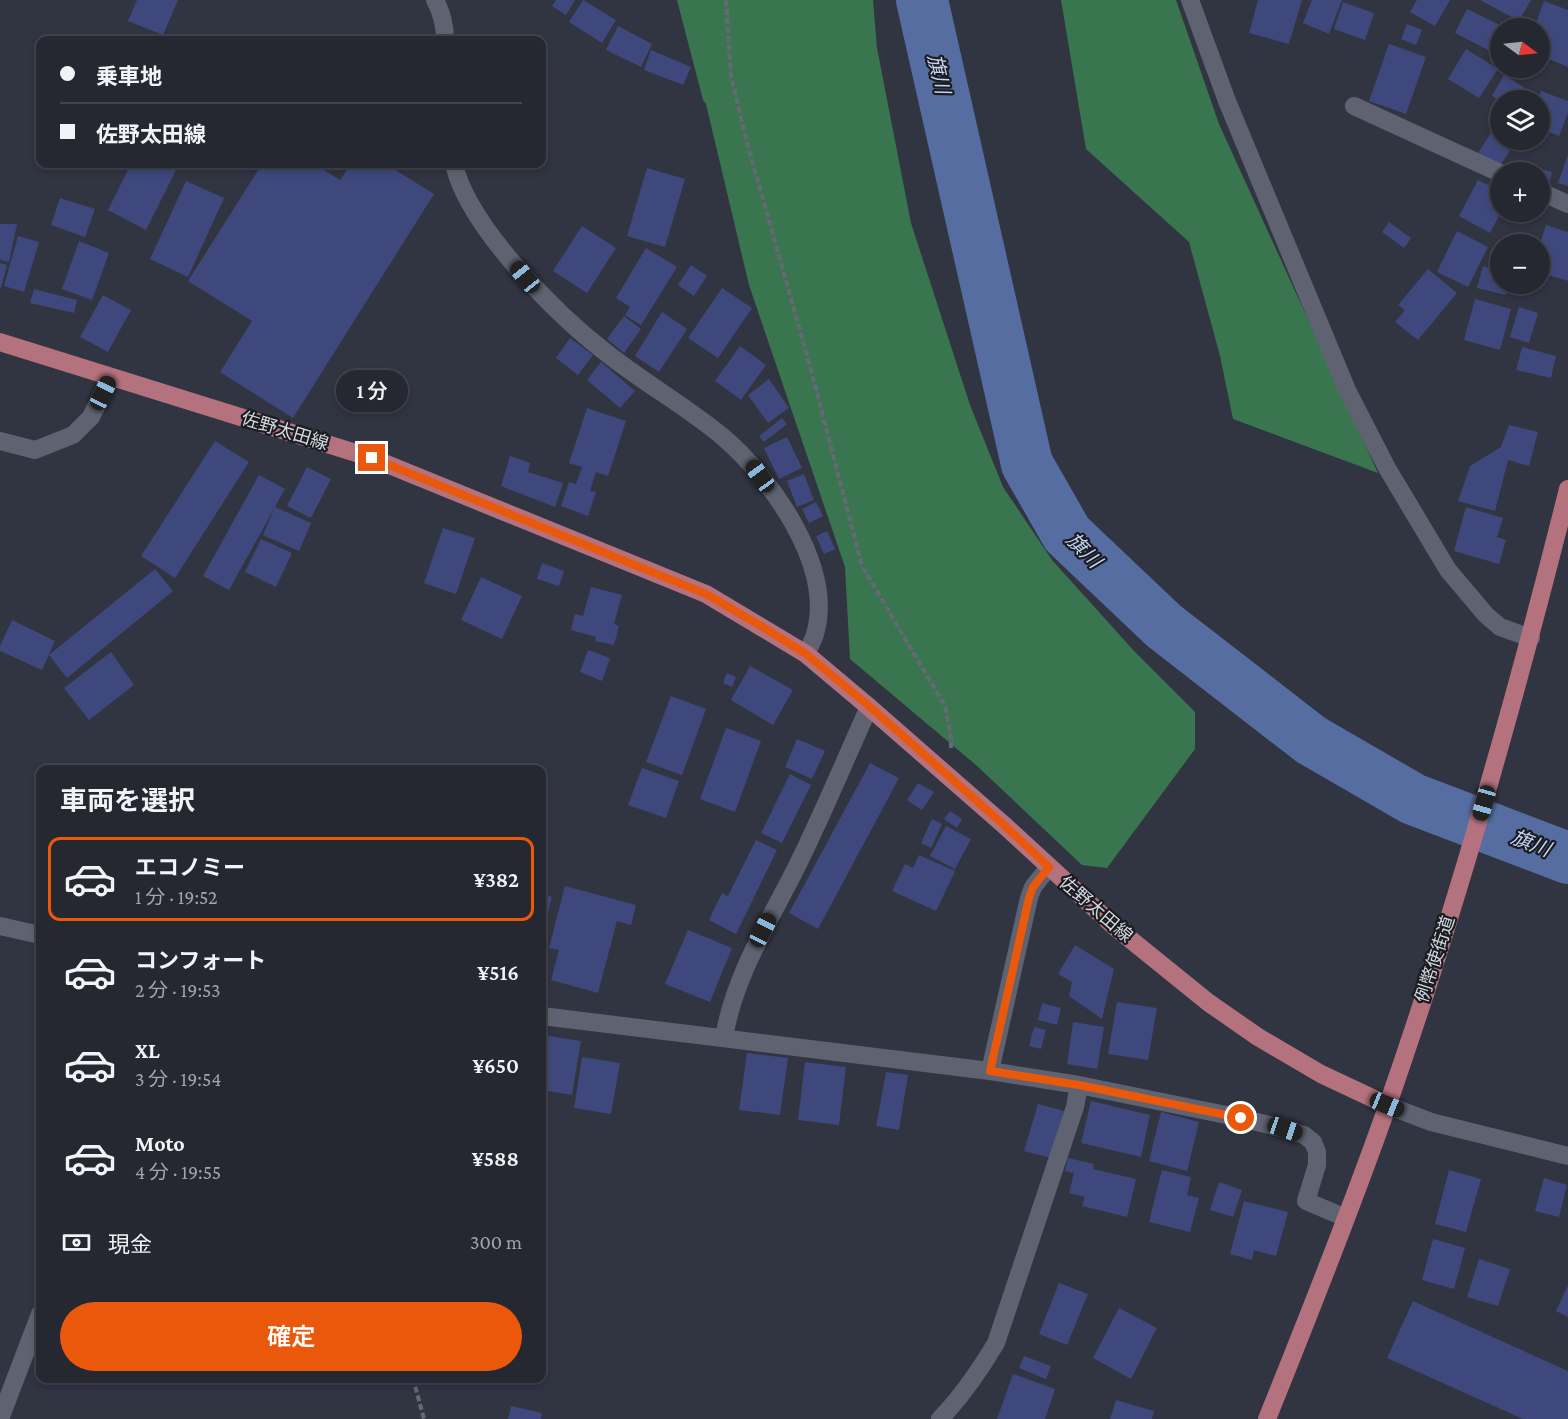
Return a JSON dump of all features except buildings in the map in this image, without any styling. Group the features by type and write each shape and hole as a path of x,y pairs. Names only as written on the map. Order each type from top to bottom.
{"main road":[{"name":"佐野太田線","path":"0,342 372,458 706,594 806,654 869,706 1004,825 1115,927 1209,1003 1258,1037 1321,1074 1387,1105"},
{"name":"例幣使街道","path":"1268,1419 1387,1105 1472,844 1531,638 1568,489"}],"street":[{"path":"435,0 440,9 445,36"},
{"path":"1190,0 1227,101 1347,390 1387,468 1448,570 1486,615 1500,627 1531,638"},
{"path":"1354,106 1490,168"},
{"path":"455,168 457,178 494,239 559,313 608,354 723,437 750,462 792,520 810,556 819,613 815,635 806,654"},
{"path":"1550,196 1568,204"},
{"path":"0,441 35,450 73,435 91,417 110,378"},
{"path":"724,1038 728,1014 754,947 799,861 869,706"},
{"path":"990,1071 1029,898 1033,887 1049,867"},
{"path":"0,926 36,934"},
{"path":"546,1016 990,1071 1079,1085 1241,1118 1304,1135 1313,1142 1317,1152 1317,1165 1306,1201 1346,1218"},
{"path":"940,1419 956,1402 996,1343 1075,1107 1079,1085"},
{"path":"1387,1105 1431,1122 1568,1156"},
{"path":"0,1419 36,1324"}],"path":[{"path":"726,0 731,76 746,139 810,366 862,566 945,706 951,737 949,777"},
{"path":"414,1383 424,1419"}],"green space":[{"path":"677,0 873,0 877,48 911,223 970,405 1003,487 1052,560 1135,652 1195,712 1195,749 1107,868 1082,865 976,765 850,659 845,567 749,285 706,104 703,100"},
{"path":"1061,0 1176,0 1219,124 1378,473 1233,419 1220,356 1189,242 1086,149"}],"waterway":[{"name":"旗川","path":"922,0 1027,464 1067,534 1164,626 1311,740 1413,799 1568,858"}],"route":[{"path":"372,458 706,594 761,626 806,654 869,706 1049,867 1033,887 1029,898 990,1071 1079,1085 1241,1118"}]}
